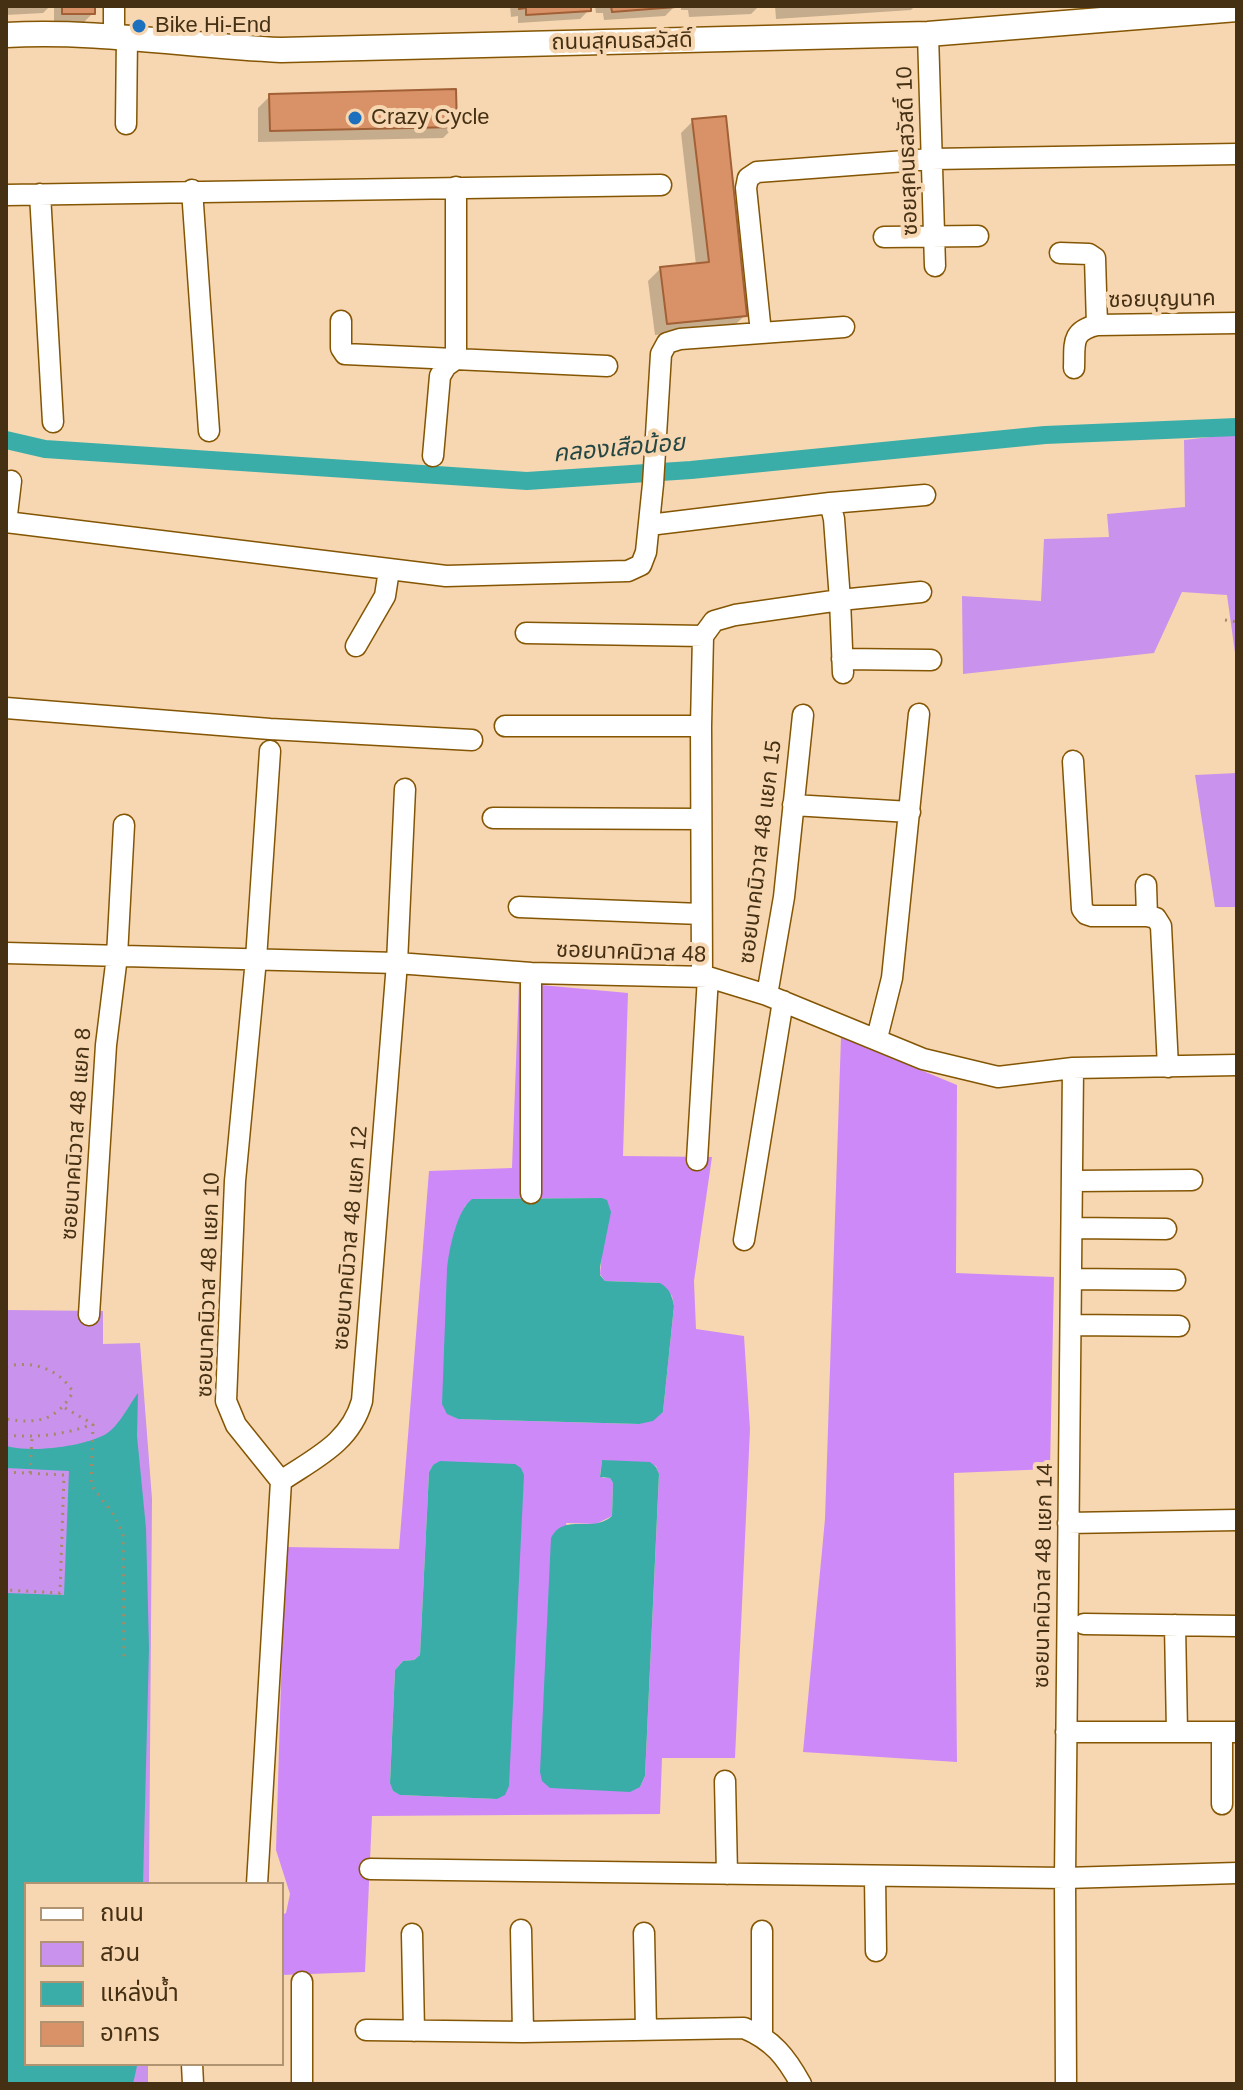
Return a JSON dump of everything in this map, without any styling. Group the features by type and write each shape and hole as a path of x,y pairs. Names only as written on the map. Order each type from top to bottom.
{"main road":[{"name":"ถนนสุคนธสวัสดิ์","path":"6,35 121,35 230,48 281,50 928,34 1237,9"}],"street":[{"path":"114,6 121,35 126,124"},
{"name":"ซอยสุคนธสวัสดิ์ 10","path":"928,34 935,266"},
{"path":"761,333 746,188 748,178 757,172 932,159 1237,154"},
{"path":"6,195 661,185"},
{"path":"456,187 456,359"},
{"path":"192,190 209,431"},
{"path":"40,194 53,422"},
{"path":"884,237 978,236"},
{"path":"1060,253 1089,254 1095,258 1097,325"},
{"path":"341,321 341,348 345,354 607,366"},
{"name":"ซอยบุญนาค","path":"1074,368 1075,338 1083,328 1097,325 1237,323"},
{"path":"11,481 6,522 446,576 628,571 641,565 646,552 661,354 667,343 680,339 844,327"},
{"path":"433,456 440,376 446,366 456,359"},
{"path":"649,525 925,495"},
{"path":"830,503 834,519 843,666 931,660"},
{"path":"356,646 385,596 389,570"},
{"path":"697,1160 705,977 701,914 703,636 714,621 735,615 921,592"},
{"path":"526,633 703,636"},
{"path":"6,708 270,729 472,740"},
{"path":"877,1038 892,978 919,714"},
{"name":"ซอยนาคนิวาส 48 แยก 15","path":"744,1240 775,998 803,715"},
{"path":"505,726 701,726"},
{"name":"ซอยนาคนิวาส 48 แยก 10","path":"270,751 256,959 235,1181 226,1401 236,1425 281,1481"},
{"path":"1073,761 1082,909 1092,916 1147,916 1156,918 1161,926 1168,1067"},
{"name":"ซอยนาคนิวาส 48 แยก 12","path":"281,1481 344,1437 357,1417 362,1401 397,963 405,789"},
{"path":"793,805 910,812"},
{"path":"493,818 701,819"},
{"name":"ซอยนาคนิวาส 48 แยก 8","path":"89,1315 124,825"},
{"path":"1146,885 1147,916"},
{"path":"519,907 701,914"},
{"name":"ซอยนาคนิวาส 48","path":"6,953 397,963 531,973 705,977 775,998 923,1059 998,1077 1073,1068 1237,1065"},
{"path":"531,973 531,1193"},
{"name":"ซอยนาคนิวาส 48 แยก 14","path":"1066,2084 1066,1732 1073,1068"},
{"path":"1073,1181 1192,1180"},
{"path":"1073,1228 1166,1229"},
{"path":"1071,1279 1175,1280"},
{"path":"1071,1325 1179,1326"},
{"path":"257,1882 281,1481"},
{"path":"1068,1523 1237,1520"},
{"path":"1084,1624 1237,1626"},
{"path":"1175,1625 1177,1732"},
{"path":"1066,1732 1230,1732 1222,1804"},
{"path":"725,1781 727,1874"},
{"path":"370,1869 1065,1878 1237,1873"},
{"path":"875,1876 876,1951"},
{"path":"521,1930 523,2032"},
{"path":"762,1931 762,2036"},
{"path":"644,1933 646,2029"},
{"path":"412,1934 414,2031"},
{"path":"302,1982 302,2084"},
{"path":"366,2030 523,2032 744,2028 762,2036 786,2057 801,2084"}],"path":[{"path":"1225,620 1237,622"},
{"path":"6,1366 32,1364 50,1370 65,1379 73,1392 64,1407 51,1417 28,1422 6,1419"},
{"path":"64,1407 93,1424"},
{"path":"6,1435 32,1437 76,1431 93,1424"},
{"path":"93,1424 91,1485 113,1514 123,1534 124,1657"},
{"path":"30,1471 32,1437"},
{"path":"6,1472 64,1475 60,1593 6,1590"}],"green space":[{"path":"1237,434 1237,667 1227,595 1182,592 1154,653 963,674 962,596 1041,601 1044,539 1109,537 1107,514 1185,507 1184,440"},
{"path":"1237,773 1237,907 1215,907 1195,775"},
{"path":"6,1310 103,1311 103,1344 140,1343 152,1499 149,1882 24,1882 24,2066 148,2066 148,2084 6,2084"}],"shaded area":[{"path":"519,983 628,993 623,1156 712,1157 694,1281 696,1329 744,1336 750,1429 735,1758 662,1758 660,1814 372,1816 365,1972 284,1975 284,1914 290,1894 276,1850 285,1547 399,1549 429,1171 512,1168","holes":["602,1198 607,1201 600,1274 605,1281 660,1283 672,1296 674,1306 663,1412 639,1424 458,1419 448,1414 453,1239 465,1206 473,1199","602,1460 656,1466 659,1475 645,1776 640,1787 566,1523 596,1524 612,1516 613,1483 610,1478 600,1475","433,1465 497,1799 401,1795 393,1791 390,1782 395,1670 403,1661 414,1660 420,1655 429,1472"]},
{"path":"841,1037 957,1085 956,1273 1054,1277 1050,1469 954,1473 957,1762 803,1752 825,1519"}],"water":[{"path":"472,1199 607,1200 611,1212 600,1275 605,1281 660,1283 668,1290 674,1306 663,1412 653,1421 639,1424 458,1419 447,1414 442,1404 447,1269 455,1231 467,1204"},
{"path":"138,1393 137,1436 146,1528 149,1648 143,1882 24,1882 24,2066 137,2066 133,2084 6,2084 6,1593 64,1595 69,1471 6,1468 6,1446 43,1449 96,1439 106,1434 124,1415"},
{"path":"602,1460 650,1462 659,1474 645,1776 640,1787 630,1792 550,1788 542,1781 540,1772 551,1538 563,1526 596,1523 612,1516 613,1483 610,1478 600,1477"},
{"path":"440,1461 515,1464 524,1475 509,1786 505,1795 497,1799 400,1795 393,1791 390,1783 395,1670 403,1661 414,1660 420,1655 429,1472"}],"building":[{"path":"62,6 95,6 95,14 62,14"},
{"path":"519,6 591,6 591,11 526,15 526,8 519,9"},
{"path":"611,6 676,6 676,7 612,12"},
{"path":"456,89 457,127 270,131 269,94"},
{"path":"726,116 747,316 667,324 660,267 709,262 692,119"}],"waterway":[{"name":"คลองเสือน้อย","path":"6,440 45,449 527,481 691,470 1045,435 1237,427"}],"place":[{"name":"Bike Hi-End","path":"139,26"},
{"name":"Crazy Cycle","path":"355,118"}]}
